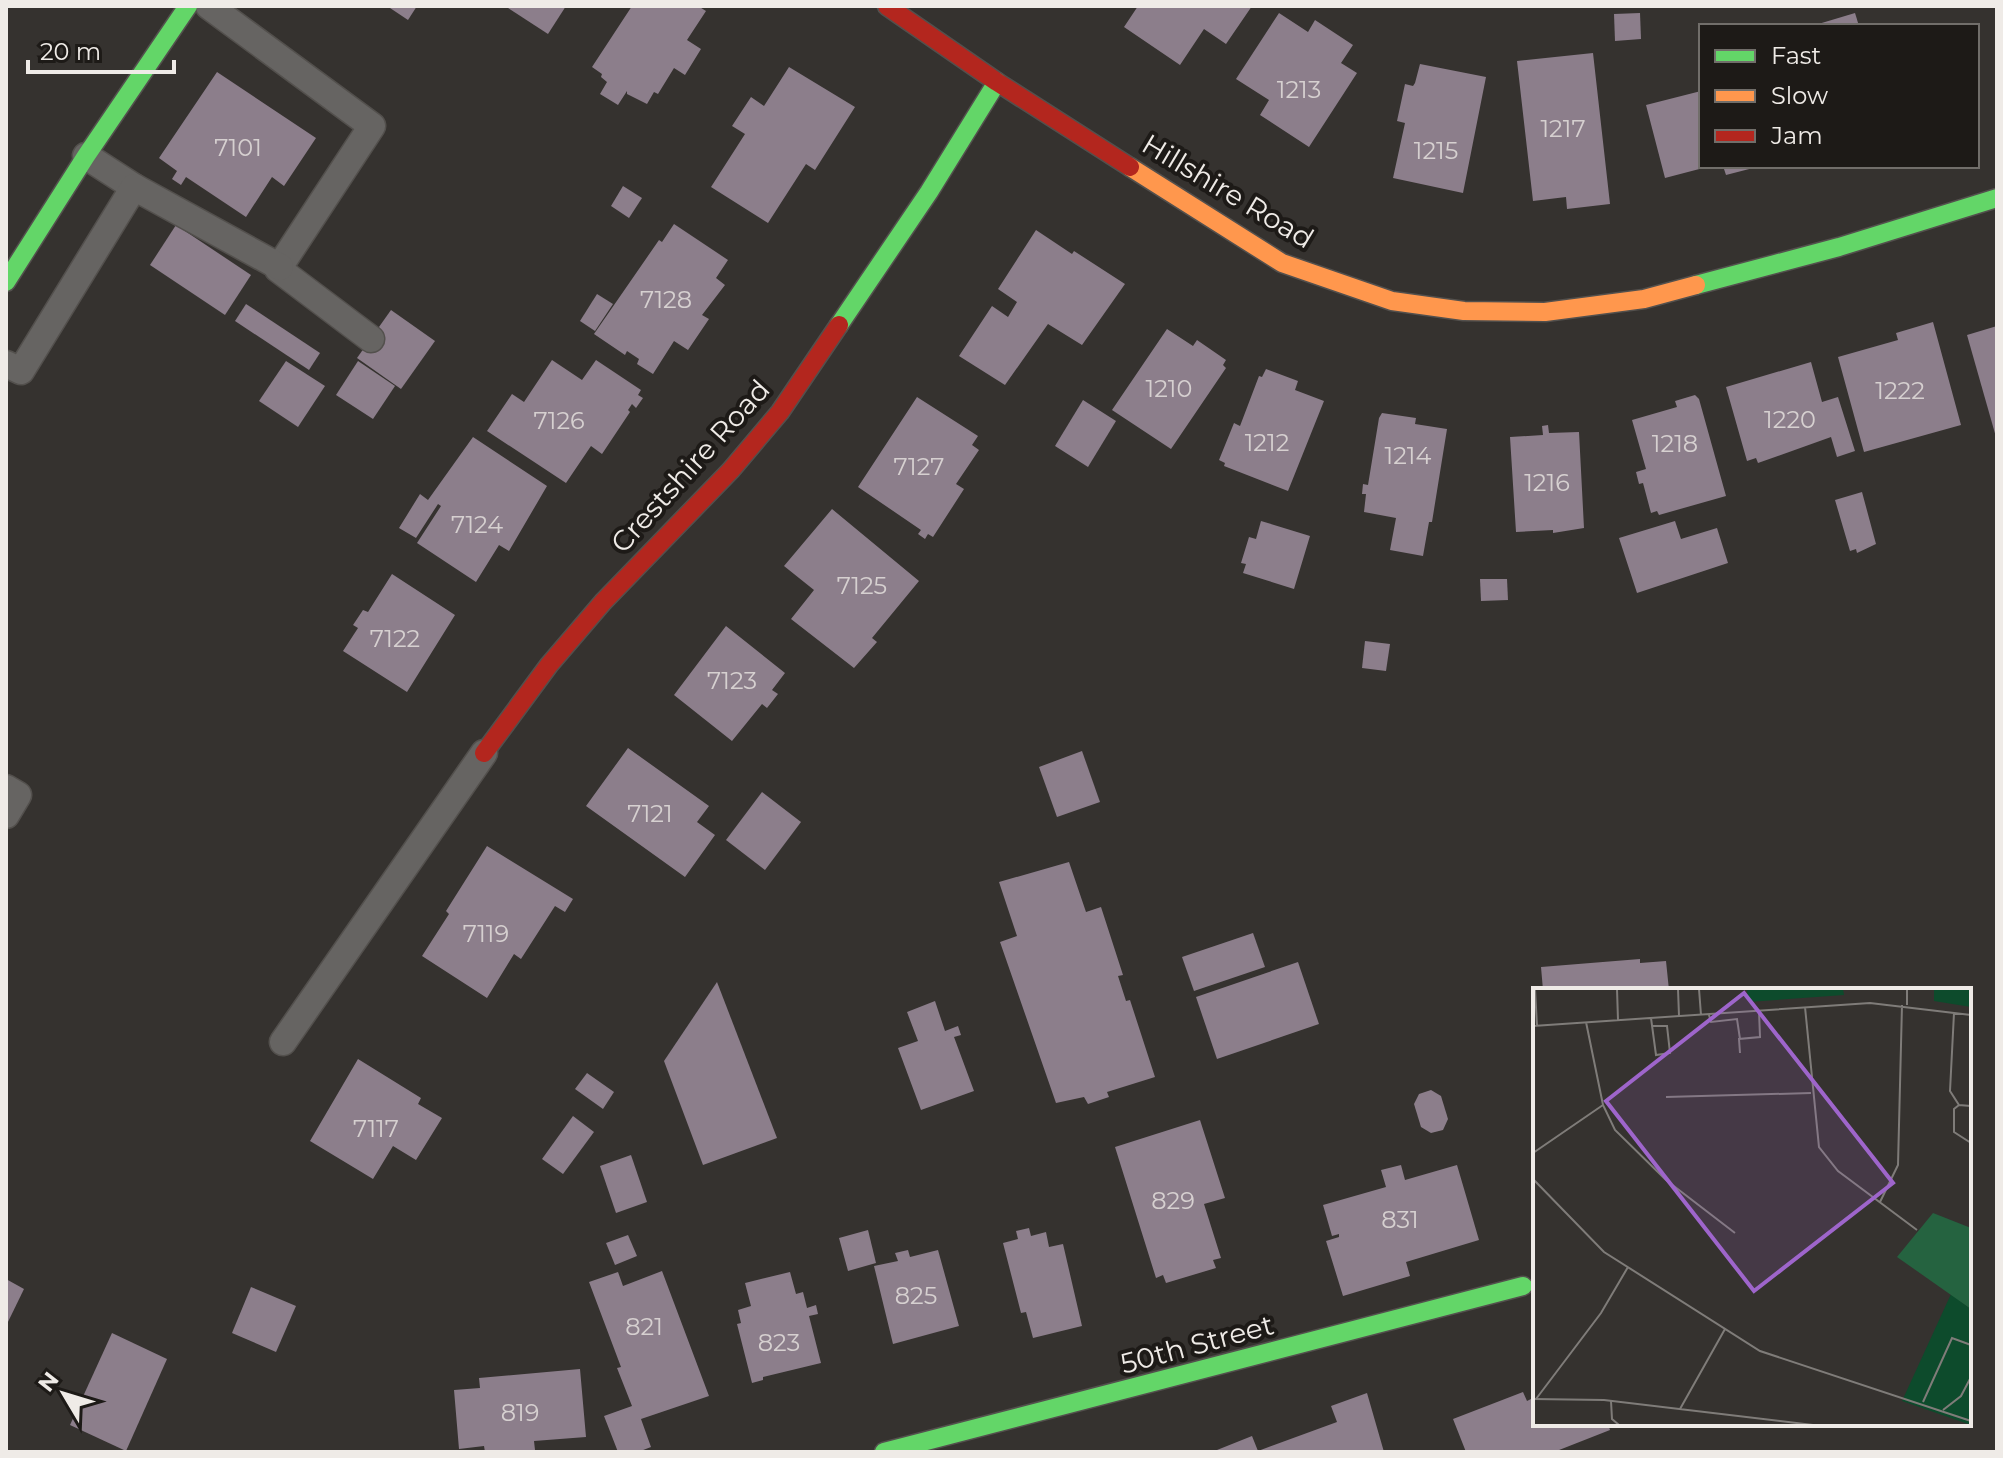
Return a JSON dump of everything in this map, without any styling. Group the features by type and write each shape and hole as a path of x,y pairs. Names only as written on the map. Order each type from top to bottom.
{"street":[{"path":"6,282 86,156 188,6"},
{"name":"Hillshire Road","path":"887,6 997,82 1282,263 1392,301 1464,311 1545,312 1644,299 1839,247 1997,198"},
{"name":"Crestshire Road","path":"484,753 549,665 603,602 731,470 780,412 929,192 997,82"},
{"name":"50th Street","path":"884,1452 1523,1286"}],"lane":[{"path":"209,6 372,126 278,269 371,339"},
{"path":"86,156 134,187 280,267"},
{"path":"6,364 21,371 134,187"},
{"path":"283,1042 484,753"},
{"path":"6,788 18,795 6,815"}],"building":[{"path":"387,6 417,6 408,20"},
{"path":"505,6 566,6 548,34"},
{"path":"632,6 698,6 706,11 687,40 701,49 685,75 674,68 658,94 654,92 647,104 627,94 627,91 618,105 600,94 607,82 592,67"},
{"path":"1138,6 1252,6 1226,44 1204,29 1180,65 1124,27"},
{"path":"1279,13 1308,32 1315,20 1353,45 1341,63 1357,73 1309,147 1260,115 1269,100 1236,79"},
{"path":"1640,13 1641,39 1615,41 1614,14"},
{"path":"1855,13 1858,24 1818,24"},
{"path":"1593,53 1610,204 1567,209 1566,197 1533,201 1517,61"},
{"path":"1420,64 1486,77 1463,193 1393,178 1405,123 1397,121 1405,84 1413,86"},
{"path":"789,67 855,107 815,170 806,164 768,223 711,187 745,134 732,126 751,97 764,106"},
{"path":"217,72 316,138 284,186 272,177 246,217 186,177 181,185 172,179 177,171 159,158"},
{"path":"1699,92 1699,168 1703,168 1665,178 1646,105"},
{"path":"1724,168 1753,168 1726,175"},
{"path":"623,186 642,198 629,218 611,206"},
{"path":"674,224 728,260 716,278 725,285 702,315 709,319 688,350 674,341 653,374 637,364 639,359 627,351 625,355 594,334 659,240 662,242"},
{"path":"176,225 251,275 225,315 150,265"},
{"path":"1036,230 1125,284 1082,345 1048,324 1005,385 959,356 992,306 1008,317 1017,302 998,289"},
{"path":"597,294 613,304 595,331 580,321"},
{"path":"246,304 320,353 309,370 235,321"},
{"path":"391,310 435,341 401,389 357,358"},
{"path":"1933,322 1961,425 1864,452 1838,357 1898,340 1896,333"},
{"path":"1997,326 1997,437 1996,437 1967,335"},
{"path":"1167,329 1193,346 1197,340 1226,360 1223,365 1226,368 1171,449 1112,410"},
{"path":"552,360 582,380 596,360 641,390 638,395 643,398 636,408 632,404 628,410 630,412 602,454 591,446 566,483 487,431 512,394 524,402"},
{"path":"286,361 325,386 298,427 259,401"},
{"path":"358,361 395,386 373,419 336,395"},
{"path":"1811,362 1822,402 1838,397 1855,451 1837,457 1831,437 1758,463 1756,458 1747,461 1726,387"},
{"path":"1266,369 1298,381 1295,390 1324,401 1288,491 1224,466 1225,463 1219,460 1234,423 1240,426 1259,376 1262,377"},
{"path":"1695,395 1699,399 1726,496 1659,515 1657,511 1651,513 1643,483 1639,484 1636,472 1646,469 1632,420 1677,407 1675,401"},
{"path":"917,397 978,436 972,445 979,450 956,484 964,489 933,537 928,534 925,539 918,534 921,530 858,487"},
{"path":"1083,400 1116,421 1088,467 1055,446"},
{"path":"1382,413 1416,418 1415,424 1447,429 1432,522 1429,522 1423,556 1390,550 1396,518 1364,512 1366,494 1362,494 1363,484 1368,485"},
{"path":"1548,425 1549,433 1579,432 1584,528 1553,533 1553,530 1516,532 1510,437 1543,435 1542,426"},
{"path":"473,437 547,486 509,551 499,545 476,582 417,543 441,506 438,504 416,538 399,528 420,494 428,500"},
{"path":"1862,492 1876,544 1857,553 1856,549 1850,551 1835,500"},
{"path":"832,509 919,581 872,638 877,642 854,668 791,619 814,590 784,566"},
{"path":"1261,521 1310,536 1294,589 1243,573 1246,564 1241,563 1249,537 1256,539"},
{"path":"1675,521 1681,539 1717,528 1728,563 1637,593 1619,538"},
{"path":"392,574 455,615 407,692 343,651 358,628 353,625 363,610 368,612"},
{"path":"1480,579 1507,579 1508,600 1481,601"},
{"path":"726,626 785,673 772,690 778,694 767,708 762,704 732,741 674,695"},
{"path":"1365,641 1390,644 1386,671 1362,668"},
{"path":"628,748 709,806 697,822 715,835 685,877 586,806"},
{"path":"1082,751 1100,802 1057,817 1039,767"},
{"path":"762,792 801,822 765,870 726,840"},
{"path":"487,846 573,899 565,912 555,906 521,959 514,954 487,998 422,956"},
{"path":"1069,862 1086,912 1101,907 1123,975 1118,976 1126,1001 1130,1000 1155,1077 1107,1092 1109,1097 1088,1104 1084,1097 1056,1103 1000,942 1017,936 999,882"},
{"path":"1253,933 1265,967 1194,991 1182,957"},
{"path":"1640,959 1640,963 1666,961 1669,988 1543,988 1541,967"},
{"path":"1298,962 1319,1024 1217,1059 1196,997"},
{"path":"717,982 777,1138 703,1165 664,1061"},
{"path":"935,1001 945,1031 958,1026 961,1035 954,1037 974,1091 921,1110 898,1048 918,1041 907,1012"},
{"path":"358,1059 421,1098 418,1104 442,1118 416,1160 393,1146 373,1179 310,1141"},
{"path":"587,1073 614,1092 603,1109 575,1089"},
{"path":"1431,1090 1441,1096 1448,1119 1443,1130 1431,1133 1421,1127 1414,1104 1419,1094"},
{"path":"573,1116 594,1132 563,1174 542,1159"},
{"path":"1200,1120 1225,1198 1204,1204 1221,1258 1213,1260 1216,1268 1166,1283 1163,1275 1156,1278 1115,1147"},
{"path":"631,1155 647,1202 616,1213 600,1166"},
{"path":"1401,1165 1405,1180 1457,1165 1479,1240 1406,1262 1410,1276 1343,1296 1326,1241 1339,1237 1339,1234 1332,1236 1323,1205 1386,1187 1381,1170"},
{"path":"1029,1228 1031,1236 1046,1232 1049,1247 1063,1244 1082,1326 1033,1338 1026,1312 1021,1313 1003,1243 1018,1239 1016,1231"},
{"path":"868,1230 876,1263 848,1271 839,1238"},
{"path":"628,1235 637,1256 615,1265 606,1243"},
{"path":"908,1250 910,1257 938,1250 959,1326 893,1344 874,1266 898,1261 895,1253"},
{"path":"662,1271 709,1396 641,1419 651,1447 638,1452 618,1452 604,1416 632,1406 589,1282 618,1272 623,1286"},
{"path":"790,1272 796,1294 803,1292 807,1308 816,1305 818,1314 809,1316 821,1363 763,1377 763,1380 752,1383 737,1324 741,1323 738,1310 751,1306 745,1283"},
{"path":"6,1279 24,1289 6,1326"},
{"path":"251,1287 296,1306 276,1352 232,1333"},
{"path":"112,1333 167,1359 126,1451 70,1425"},
{"path":"580,1369 586,1437 534,1441 535,1450 485,1452 484,1446 459,1449 454,1390 480,1388 479,1378"},
{"path":"1523,1392 1527,1401 1533,1398 1533,1426 1609,1426 1610,1430 1554,1452 1466,1452 1453,1419"},
{"path":"1367,1393 1384,1452 1212,1452 1252,1436 1258,1451 1337,1422 1331,1406"}],"traffic: fast":[{"path":"6,282 86,156 188,6"},
{"path":"839,325 929,192 997,82"},
{"path":"1696,285 1839,247 1997,198"},
{"path":"884,1452 1523,1286"}],"traffic: slow":[{"path":"1130,167 1282,263 1392,301 1464,311 1545,312 1644,299 1696,285"}],"traffic: jam":[{"path":"887,6 997,82 1130,167"},
{"path":"484,753 549,665 603,602 731,470 780,412 839,325"}]}
